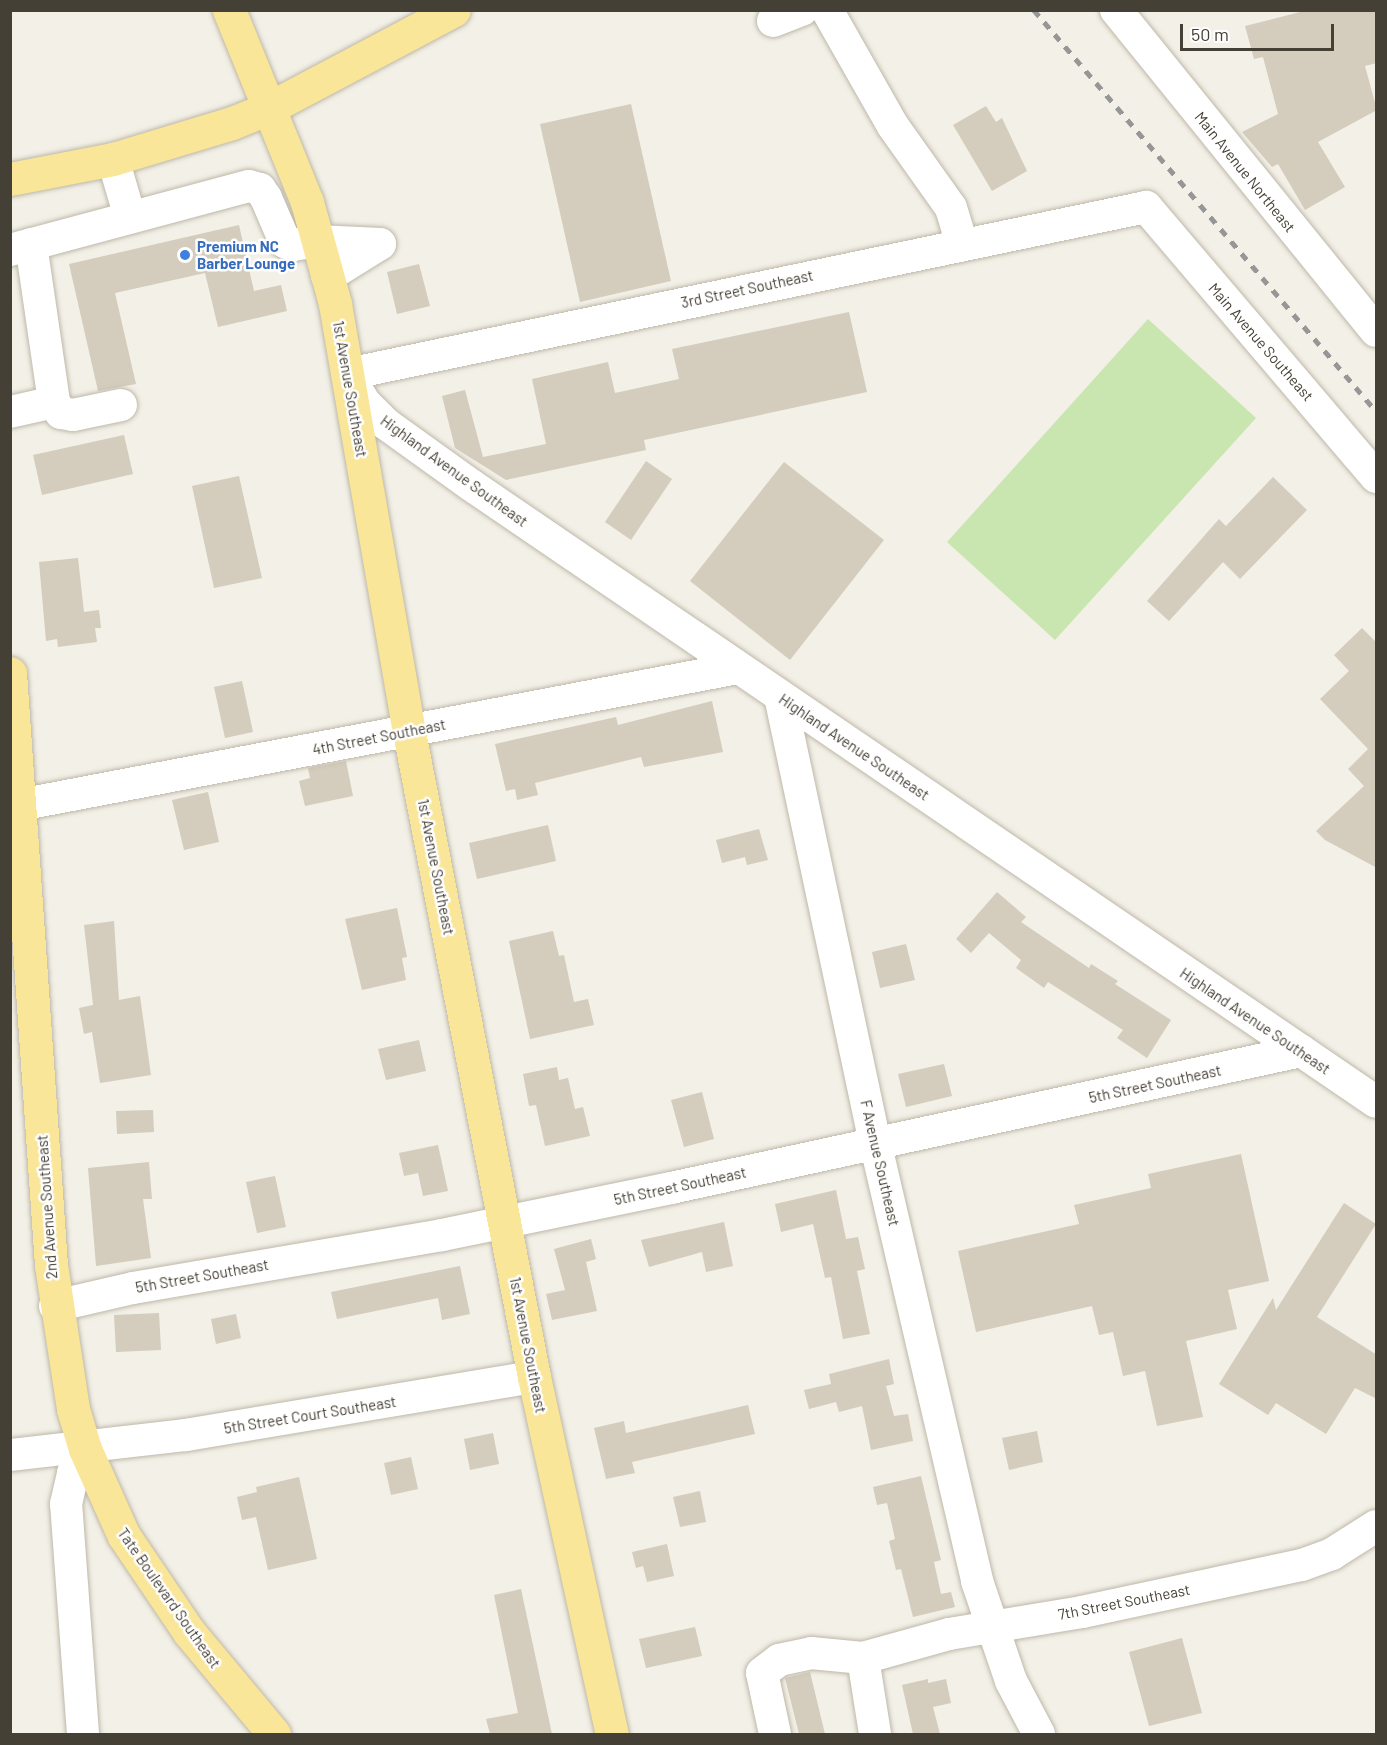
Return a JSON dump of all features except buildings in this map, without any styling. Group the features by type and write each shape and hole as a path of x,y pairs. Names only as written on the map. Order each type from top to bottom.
{"main road":[{"name":"1st Avenue Southeast","path":"229,10 307,202 327,277 348,374 409,732 534,1377 612,1734"},
{"path":"10,179 113,159 196,136 269,108 454,10"},
{"name":"2nd Avenue Southeast","path":"10,673 55,1306 85,1449"},
{"name":"Tate Boulevard Southeast","path":"85,1449 124,1536 220,1672 274,1734"}],"street":[{"path":"826,10 893,126 951,208 962,245"},
{"name":"Main Avenue Northeast","path":"1116,10 1377,331"},
{"path":"113,159 129,217"},
{"path":"122,405 73,415 61,412 54,402 21,247 249,186 260,189 266,198 285,242 293,245 317,241 380,244 327,277"},
{"name":"3rd Street Southeast","path":"348,374 1146,207"},
{"name":"Main Avenue Southeast","path":"1146,207 1377,477"},
{"name":"Highland Avenue Southeast","path":"348,374 364,402 386,424 738,668 1377,1102"},
{"path":"10,412 54,402"},
{"name":"4th Street Southeast","path":"19,805 738,668"},
{"name":"F Avenue Southeast","path":"780,696 876,1146 991,1628 1011,1681 1039,1734"},
{"name":"5th Street Southeast","path":"55,1306 133,1288 504,1222 876,1146 1301,1051"},
{"name":"5th Street Court Southeast","path":"85,1449 534,1377"},
{"path":"10,1455 85,1449"},
{"path":"82,1734 66,1504 73,1473 85,1449"},
{"name":"7th Street Southeast","path":"775,1734 762,1682 767,1666 812,1653 862,1658 991,1628 1302,1565 1332,1554 1377,1526"},
{"path":"862,1658 875,1734"}],"green space":[{"path":"1148,319 1256,418 1055,640 947,542"}],"railway":[{"path":"1034,10 1376,411"}],"place":[{"name":"Premium NC Barber Lounge","path":"185,255"}]}
